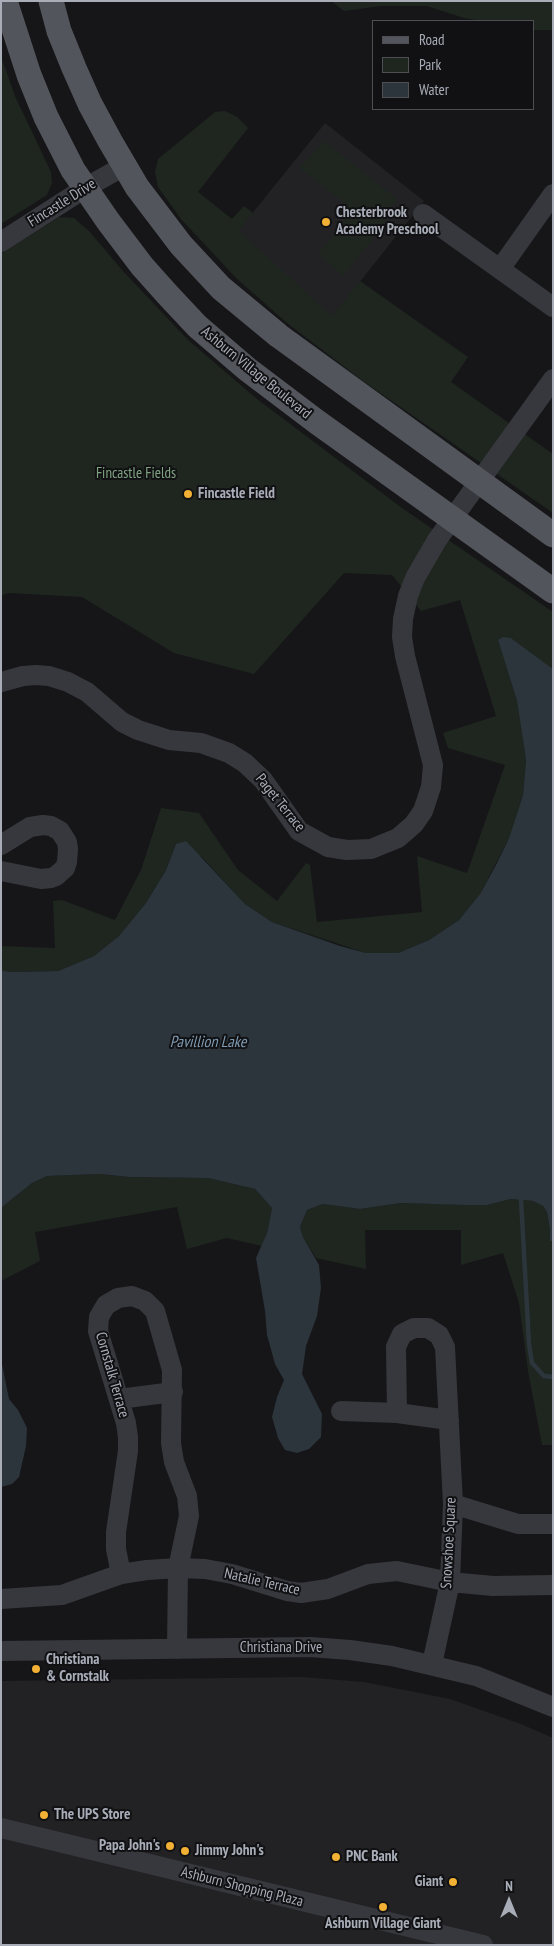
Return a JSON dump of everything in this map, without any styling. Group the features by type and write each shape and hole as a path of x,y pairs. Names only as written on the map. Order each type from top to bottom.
{"main road":[{"name":"Ashburn Village Boulevard","path":"6,1 29,75 46,117 73,170 108,222 142,266 197,326 223,349 310,417 553,591"},
{"path":"51,1 59,31 86,95 124,166 181,245 222,288 279,336 553,535"}],"street":[{"name":"Fincastle Drive","path":"1,242 85,188 124,166"},
{"path":"500,269 553,194"},
{"path":"424,214 553,307"},
{"name":"Paget Terrace","path":"1,682 23,676 36,675 49,676 68,682 87,692 122,722 138,730 169,740 201,743 220,749 238,758 264,780 300,830 328,847 359,851 380,847 398,838 414,824 423,811 432,787 432,756 405,656 402,637 403,619 408,596 415,578 434,545 553,379"},
{"path":"1,845 30,828 43,825 51,826 60,831 67,842 68,849 65,868 51,878 41,879 1,871"},
{"name":"Cornstalk Terrace","path":"121,1574 116,1549 116,1532 128,1444 126,1423 98,1331 99,1317 106,1305 118,1298 132,1296 145,1301 155,1311 172,1370 171,1443 174,1462 187,1496 189,1516 178,1568 177,1649"},
{"name":"Snowshoe Square","path":"397,1412 396,1347 402,1334 414,1328 428,1328 439,1335 445,1347 452,1504 450,1582 432,1664"},
{"path":"119,1399 173,1392"},
{"path":"341,1411 397,1412 449,1420"},
{"path":"452,1504 518,1524 553,1524"},
{"name":"Natalie Terrace","path":"1,1599 62,1595 121,1574 178,1568 204,1569 232,1574 287,1591 301,1593 328,1589 368,1574 397,1570 450,1582 493,1586 553,1585"},
{"name":"Christiana Drive","path":"1,1651 310,1647 350,1650 432,1664 476,1676 553,1707"},
{"name":"Ashburn Shopping Plaza","path":"1,1828 483,1945"}],"shaded area":[{"name":"Chesterbrook Academy Preschool","path":"325,123 424,201 332,317 238,231"},
{"path":"302,1677 364,1682 450,1699 521,1724 553,1738 553,1945 1,1945 1,1681"}],"green space":[{"path":"331,1 553,1 553,30 534,30 534,20 476,20 427,6 381,6 344,11"},
{"path":"1,56 15,96 51,172 52,183 47,195 1,224"},
{"path":"225,111 237,117 248,128 198,192 232,219 244,206 253,213 239,231 332,316 360,281 468,357 451,382 553,454 553,513 363,381 287,323 236,278 181,219 158,187 155,172 158,159 215,112"},
{"path":"324,141 397,199 375,236 343,276 318,254 353,210 300,168"},
{"name":"Fincastle Fields","path":"59,217 74,218 90,232 122,270 188,340 257,399 402,508 553,612 553,669 511,638 498,640 517,701 526,760 523,795 509,838 480,894 459,920 429,940 398,953 366,953 272,922 245,904 202,857 176,844 166,870 146,903 119,936 94,956 58,971 9,972 1,970 1,946 55,948 53,901 62,900 115,920 141,870 161,808 199,813 238,870 277,901 306,863 310,865 317,922 422,912 417,856 467,873 505,765 448,748 443,733 496,716 460,600 421,611 392,575 344,573 254,674 174,653 82,597 8,593 1,596 1,254"},
{"path":"100,1174 129,1177 208,1178 255,1189 272,1208 267,1233 262,1246 227,1238 187,1249 177,1207 35,1232 40,1261 1,1281 1,1208 32,1183 47,1176"},
{"path":"511,1199 533,1201 543,1206 547,1212 550,1241 553,1241 553,1445 542,1445 528,1371 519,1303 503,1253 461,1265 461,1230 365,1230 366,1269 316,1258 303,1237 300,1227 307,1210 323,1204 360,1209 401,1203 487,1205"}],"water":[{"name":"Pavillion Lake","path":"503,637 511,638 553,669 553,1241 550,1241 547,1212 543,1206 533,1201 511,1199 487,1205 401,1203 360,1209 323,1204 307,1210 300,1227 303,1237 319,1265 321,1288 317,1316 306,1346 302,1374 322,1414 321,1437 309,1449 297,1453 285,1450 278,1438 272,1417 284,1380 275,1364 267,1335 256,1258 267,1233 272,1208 255,1189 208,1178 129,1177 100,1174 47,1176 32,1183 1,1208 1,970 10,972 58,971 94,956 119,936 146,903 166,870 176,844 186,841 245,904 272,922 366,953 398,953 429,940 459,920 480,894 509,838 523,795 526,760 517,701 498,640"},
{"path":"1,1359 9,1399 18,1410 27,1428 26,1446 19,1477 12,1484 1,1487"}],"waterway":[{"path":"521,1199 529,1344 532,1363 544,1376 553,1377"}],"place":[{"name":"Chesterbrook Academy Preschool","path":"326,222"},
{"name":"Fincastle Field","path":"188,494"},
{"name":"Christiana & Cornstalk","path":"36,1669"},
{"name":"The UPS Store","path":"44,1815"},
{"name":"Papa John's","path":"170,1846"},
{"name":"Jimmy John's","path":"185,1851"},
{"name":"PNC Bank","path":"336,1857"},
{"name":"Giant","path":"453,1882"},
{"name":"Ashburn Village Giant","path":"383,1907"}]}
